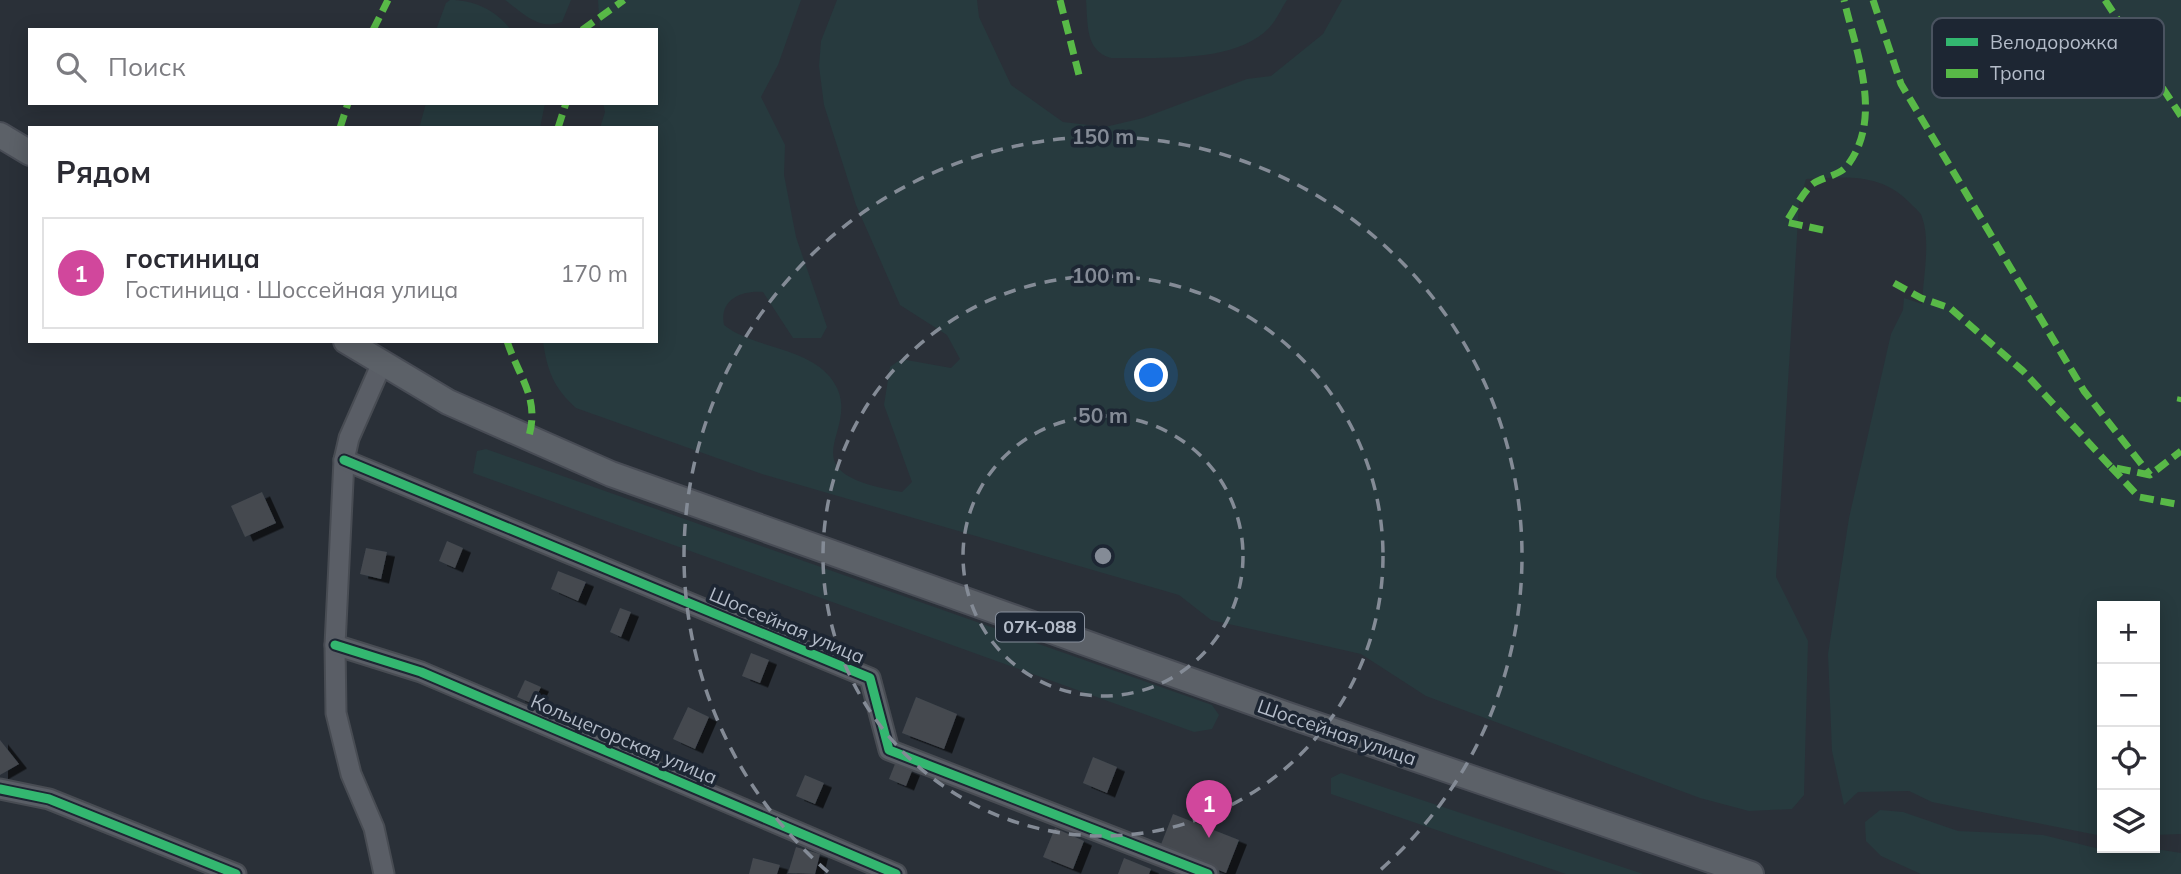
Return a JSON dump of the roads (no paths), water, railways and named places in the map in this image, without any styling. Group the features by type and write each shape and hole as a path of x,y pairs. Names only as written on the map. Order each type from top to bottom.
{"main road":[{"path":"0,135 28,152"},
{"name":"Шоссейная улица","path":"349,343 448,402 611,474 1285,714 1751,874"}],"street":[{"path":"382,363 349,438 344,460 335,645 336,713 351,774 374,828 384,874"},
{"name":"Шоссейная улица","path":"344,460 870,678 889,750 1208,874"},
{"name":"Кольцегорская улица","path":"335,645 421,672 896,874"},
{"path":"0,789 49,799 236,874"}],"place":[{"name":"гостиница","path":"1209,838"}]}
